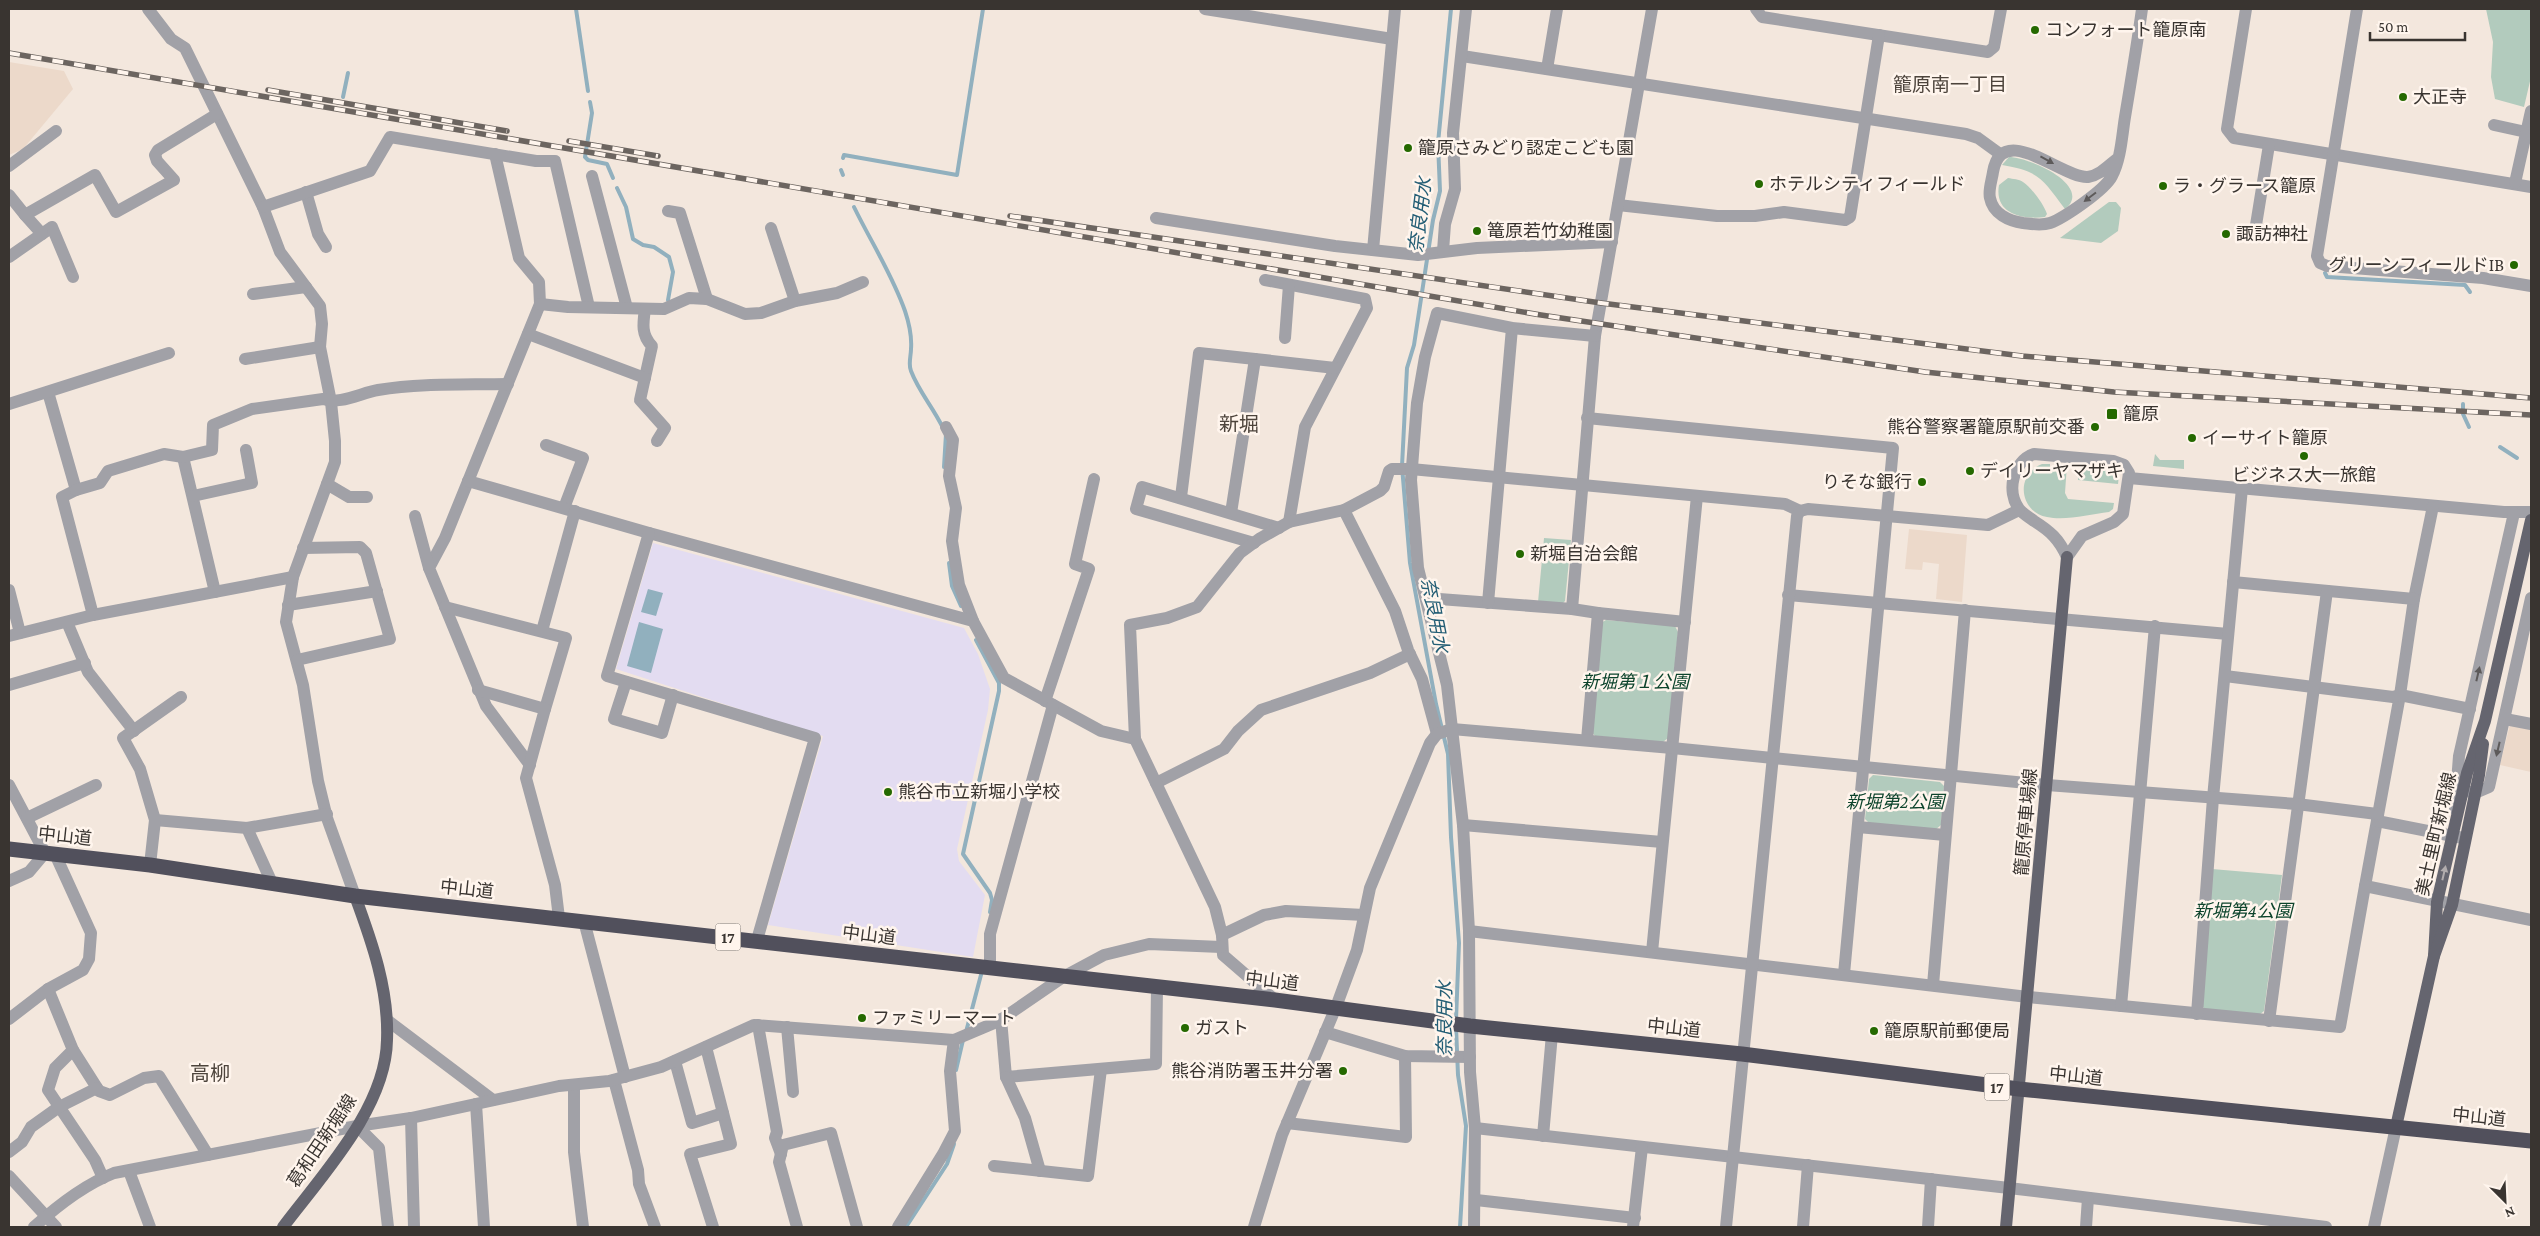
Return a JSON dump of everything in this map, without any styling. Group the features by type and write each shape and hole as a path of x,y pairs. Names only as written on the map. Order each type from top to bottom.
{"highway":[{"name":"中山道","path":"9,849 150,865 355,896 1275,1000 1447,1023 1742,1054 2019,1090 2531,1141"}],"main road":[{"name":"美土里町新堀線","path":"2434,956 2437,902 2452,836 2469,792 2531,520"},
{"name":"籠原停車場線","path":"2006,1227 2067,557"},
{"name":"美土里町新堀線","path":"2396,1127 2434,956 2452,905 2466,838 2469,792"},
{"name":"葛和田新堀線","path":"283,1227 357,1126 379,1083 388,1042 387,1020 377,963 355,896"}],"street":[{"path":"148,9 171,39 185,48 263,207 280,252 320,306 322,324 320,347 331,402 335,462 293,577 286,622 297,660 318,781 327,814 355,896"},
{"path":"1205,9 1276,14 1392,39"},
{"path":"1373,250 1395,9"},
{"path":"1440,251 1455,189 1453,133 1466,9"},
{"path":"1547,69 1557,9"},
{"path":"1572,609 1595,336 1652,9"},
{"path":"1756,9 1762,17 1988,52 1994,47 2001,9"},
{"path":"2000,154 1995,163 1989,193 1994,208 2007,220 2039,225 2057,220 2106,184 2112,177 2117,159 2142,9"},
{"path":"2246,9 2227,129 2234,138 2531,187"},
{"path":"2357,9 2317,256 2320,263 2327,266 2483,278 2531,286"},
{"path":"1618,205 1717,216 1755,216 1784,212 1845,220 1850,217 1879,35"},
{"path":"1462,56 1966,134 1978,138 2000,154 2012,152 2038,156 2082,177 2098,174 2117,159"},
{"path":"2514,184 2531,111"},
{"path":"25,215 95,175 116,212 174,180 157,161 155,155 158,150 217,114"},
{"path":"2494,124 2526,132"},
{"path":"9,166 56,131"},
{"path":"263,207 370,171 390,138 536,161 555,161 588,307"},
{"path":"2256,226 2269,144"},
{"path":"429,568 445,538 540,304 539,282 519,258 494,154"},
{"path":"592,176 627,308"},
{"path":"306,192 318,234 326,247"},
{"path":"9,195 42,234"},
{"path":"668,211 680,213 707,299"},
{"path":"1156,218 1269,237 1418,254 1440,251 1612,242"},
{"path":"9,257 52,227 73,276"},
{"path":"771,228 794,301"},
{"path":"1265,280 1365,299 1367,308 1305,427 1284,525"},
{"path":"540,304 664,309 689,298 707,299 745,314 761,313 794,301 837,292 863,282"},
{"path":"1285,338 1289,284"},
{"path":"253,294 306,288"},
{"path":"645,309 643,329 646,340 652,346 640,400 665,428 657,441"},
{"path":"1474,1227 1476,1200 1475,1128 1466,1057 1469,932 1463,825 1447,685 1418,568 1404,469 1425,357 1437,313 1512,328 1595,336"},
{"path":"1488,603 1512,328"},
{"path":"528,334 645,378"},
{"path":"245,359 320,347"},
{"path":"9,404 169,353"},
{"path":"1181,497 1199,353 1335,368"},
{"path":"1231,513 1255,359"},
{"path":"93,616 62,498 76,490 100,483 108,472 164,454 183,457 212,450 212,425 252,409 323,400 331,402 367,392 407,386 508,384"},
{"path":"48,392 76,490"},
{"path":"1587,418 1893,448 1844,974"},
{"path":"946,427 954,440 949,476 956,508 952,542 959,585 973,622 1004,678 1101,731 1135,739"},
{"path":"542,631 569,510 583,458 546,445"},
{"path":"193,496 252,483 246,450"},
{"path":"2034,454 2114,461 2127,468 2129,478 2125,508 2119,518 2082,536 2067,557 2055,535 2019,510 2014,497 2014,476 2024,459 2034,454"},
{"path":"183,457 215,592"},
{"path":"1275,1000 1223,955 1222,941 1214,907 1135,739 1130,625 1167,618 1197,607 1223,573 1240,554 1254,543 1284,525 1344,510 1380,491 1384,486 1389,471 1404,469 1785,504 1800,511 1808,509 1988,524 1998,522 2019,510"},
{"path":"2129,478 2514,513 2531,512"},
{"path":"990,969 990,934 1049,703 1089,569 1075,564 1094,480"},
{"path":"468,481 973,622"},
{"path":"327,484 349,496 367,497"},
{"path":"1254,543 1136,509 1142,487 1231,513 1284,525"},
{"path":"2197,1014 2213,798 2242,488"},
{"path":"1652,952 1697,496"},
{"path":"1469,932 1844,974 2028,997 2340,1027 2400,695 2414,599 2432,506"},
{"path":"1344,510 1395,610 1410,654 1422,679 1437,734"},
{"path":"1726,1227 1788,595 1796,522 1800,511"},
{"path":"2452,836 2459,756 2514,513"},
{"path":"415,516 429,568 478,690 486,706 530,765"},
{"path":"650,533 607,676 815,738 757,940"},
{"path":"297,660 390,639 366,553 360,547 303,548"},
{"path":"9,590 14,635 93,616 293,577"},
{"path":"2233,582 2414,599"},
{"path":"288,605 377,591"},
{"path":"2269,1021 2327,591"},
{"path":"1788,595 2155,626 2228,634"},
{"path":"1426,598 1572,609 1598,614 1685,622"},
{"path":"2469,792 2489,787 2531,598"},
{"path":"446,607 566,638 526,778 555,885 559,918"},
{"path":"1933,985 1945,835 1953,775 1965,610"},
{"path":"1587,740 1598,614"},
{"path":"68,622 88,672 134,731"},
{"path":"2121,1006 2155,626"},
{"path":"1156,783 1224,750 1238,731 1261,710 1370,673 1410,654"},
{"path":"9,685 85,664"},
{"path":"2225,676 2313,685 2393,697 2400,695 2470,709"},
{"path":"626,682 614,719 662,733 673,696"},
{"path":"478,690 545,709"},
{"path":"150,865 155,820 140,769 123,738 182,697"},
{"path":"2504,719 2531,724"},
{"path":"1254,1227 1287,1123 1336,1008 1357,950 1370,888 1430,743 1437,734 1452,729 1772,757 2047,785 2297,804 2377,818 2466,838"},
{"path":"9,785 27,818 50,853 91,933 89,959 83,970 48,989 9,1019"},
{"path":"27,818 96,785"},
{"path":"155,820 246,828 327,814"},
{"path":"1463,825 1662,842"},
{"path":"1858,827 1945,835"},
{"path":"246,828 272,883"},
{"path":"9,881 29,872 50,853"},
{"path":"2365,886 2531,920"},
{"path":"34,1227 47,1215 102,1178 129,1170 357,1126 411,1118 574,1084 619,1078 675,1061 754,1025 954,1040 1001,1019 1063,977 1104,955 1123,948 1149,944 1222,941 1264,915 1286,911 1364,915"},
{"path":"584,921 619,1078 638,1170 639,1184 655,1227"},
{"path":"1006,1077 1156,1064 1157,987"},
{"path":"48,989 74,1050 99,1091 110,1095 144,1078 159,1076 208,1155"},
{"path":"1001,1019 1006,1077 1026,1118 1040,1171"},
{"path":"387,1020 493,1100"},
{"path":"758,1025 777,1132 775,1138 781,1154"},
{"path":"787,1027 793,1092"},
{"path":"1325,1032 1404,1056 1466,1057"},
{"path":"1543,1136 1552,1034"},
{"path":"898,1227 943,1154 954,1131 950,1071 954,1040"},
{"path":"706,1047 731,1144 690,1154 712,1227"},
{"path":"74,1050 55,1068 48,1090 95,1160 102,1178"},
{"path":"1287,1123 1406,1137 1404,1056"},
{"path":"675,1061 692,1123 724,1113"},
{"path":"994,1166 1088,1176 1101,1069"},
{"path":"574,1084 574,1152 583,1227"},
{"path":"9,1152 22,1142 31,1126 59,1107 97,1088"},
{"path":"476,1104 484,1227"},
{"path":"411,1118 414,1227"},
{"path":"357,1126 379,1148 388,1227"},
{"path":"2374,1227 2396,1127"},
{"path":"1475,1128 2009,1188 2285,1225 2326,1227"},
{"path":"797,1227 779,1162 783,1145 831,1133 857,1227"},
{"path":"1476,1200 1634,1222 1642,1146"},
{"path":"1803,1227 1808,1165"},
{"path":"129,1170 150,1227"},
{"path":"9,1176 47,1215 56,1227"},
{"path":"1928,1227 1930,1179"},
{"path":"2086,1227 2088,1198"}],"shaded area":[{"path":"9,62 64,71 73,89 23,149 9,155"},
{"path":"1909,529 1967,535 1962,602 1936,599 1939,564 1923,562 1922,570 1905,569"},
{"name":"熊谷市立新堀小学校","path":"653,543 964,628 978,654 990,689 988,710 957,849 959,861 985,895 973,957 768,925 823,736 616,669"},
{"path":"2510,724 2531,727 2531,772 2500,765"}],"green space":[{"path":"2486,9 2531,9 2531,77 2524,107 2495,99 2491,77 2493,42"},
{"path":"2009,157 2018,158 2043,167 2065,182 2071,191 2072,200 2065,209 2040,178 2025,170 2002,165"},
{"path":"2008,178 2021,181 2030,188 2045,210 2047,214 2045,217 2019,216 2005,208 1999,195 1999,185"},
{"path":"2109,202 2116,202 2121,208 2118,231 2101,243 2060,238"},
{"path":"2155,454 2160,460 2184,460 2184,469 2153,466"},
{"path":"2042,464 2050,464 2050,471 2063,472 2065,464 2067,464 2065,493 2068,499 2114,503 2113,509 2109,512 2070,518 2054,518 2038,514 2026,501 2024,484 2027,476 2033,469"},
{"path":"2082,465 2113,468 2119,475 2118,484 2078,480 2079,467"},
{"path":"1544,538 1571,540 1565,601 1561,605 1538,602"},
{"name":"新堀第１公園","path":"1606,620 1675,626 1678,632 1668,738 1663,742 1595,736 1591,731 1601,623"},
{"name":"新堀第2公園","path":"1873,775 1940,782 1944,786 1941,825 1935,830 1870,824 1865,819 1869,779"},
{"name":"新堀第4公園","path":"2212,869 2282,875 2264,1011 2259,1015 2205,1009 2201,1005"}],"water":[{"path":"648,589 663,593 656,616 641,612"},
{"path":"639,622 663,629 651,673 627,666"}],"waterway":[{"path":"576,9 588,91"},
{"path":"843,158 844,155 957,175 983,9"},
{"name":"奈良用水","path":"1451,9 1438,143 1440,191 1433,220 1414,345 1407,368 1402,466 1410,563 1436,704 1448,754 1451,837 1459,943 1456,1020"},
{"path":"343,97 348,73"},
{"path":"590,102 592,113 585,157 588,160 607,164 613,178"},
{"path":"841,170 843,175"},
{"path":"617,188 626,207 633,239 643,245 654,247 669,257 673,272 668,300"},
{"path":"854,207 900,297 910,330 911,371 943,428"},
{"path":"2325,273 2327,277 2465,285 2470,292"},
{"path":"2463,404 2463,414 2469,427"},
{"path":"944,467 946,434"},
{"path":"2500,447 2517,458"},
{"path":"949,563 952,586 961,606"},
{"path":"976,640 999,683 999,691 963,854 990,893 992,900 990,912"},
{"path":"966,1032 982,971"},
{"name":"奈良用水","path":"1456,1027 1458,1075 1466,1126 1460,1227"},
{"path":"956,1070 963,1040"},
{"path":"906,1227 947,1164 954,1144"}],"railway":[{"path":"9,53 1541,315 1925,372 2114,392 2531,415"},
{"path":"268,90 507,131"},
{"path":"569,141 658,156"},
{"path":"1010,216 1601,303 2022,356 2531,398"}],"place":[{"name":"コンフォート籠原南","path":"2035,30"},
{"name":"大正寺","path":"2403,97"},
{"name":"籠原さみどり認定こども園","path":"1408,148"},
{"name":"ホテルシティフィールド","path":"1759,184"},
{"name":"ラ・グラース籠原","path":"2163,186"},
{"name":"篭原若竹幼稚園","path":"1477,231"},
{"name":"諏訪神社","path":"2226,234"},
{"name":"グリーンフィールドIB","path":"2514,265"},
{"name":"籠原","path":"2112,414"},
{"name":"熊谷警察署籠原駅前交番","path":"2095,427"},
{"name":"イーサイト籠原","path":"2192,438"},
{"name":"ビジネス大一旅館","path":"2304,456"},
{"name":"デイリーヤマザキ","path":"1970,471"},
{"name":"りそな銀行","path":"1922,482"},
{"name":"新堀自治会館","path":"1520,554"},
{"name":"熊谷市立新堀小学校","path":"888,792"},
{"name":"ファミリーマート","path":"862,1018"},
{"name":"ガスト","path":"1185,1028"},
{"name":"籠原駅前郵便局","path":"1874,1031"},
{"name":"熊谷消防署玉井分署","path":"1343,1071"}],"district":[{"name":"籠原南一丁目","path":"1950,84"},
{"name":"新堀","path":"1239,424"},
{"name":"高柳","path":"210,1073"}]}
